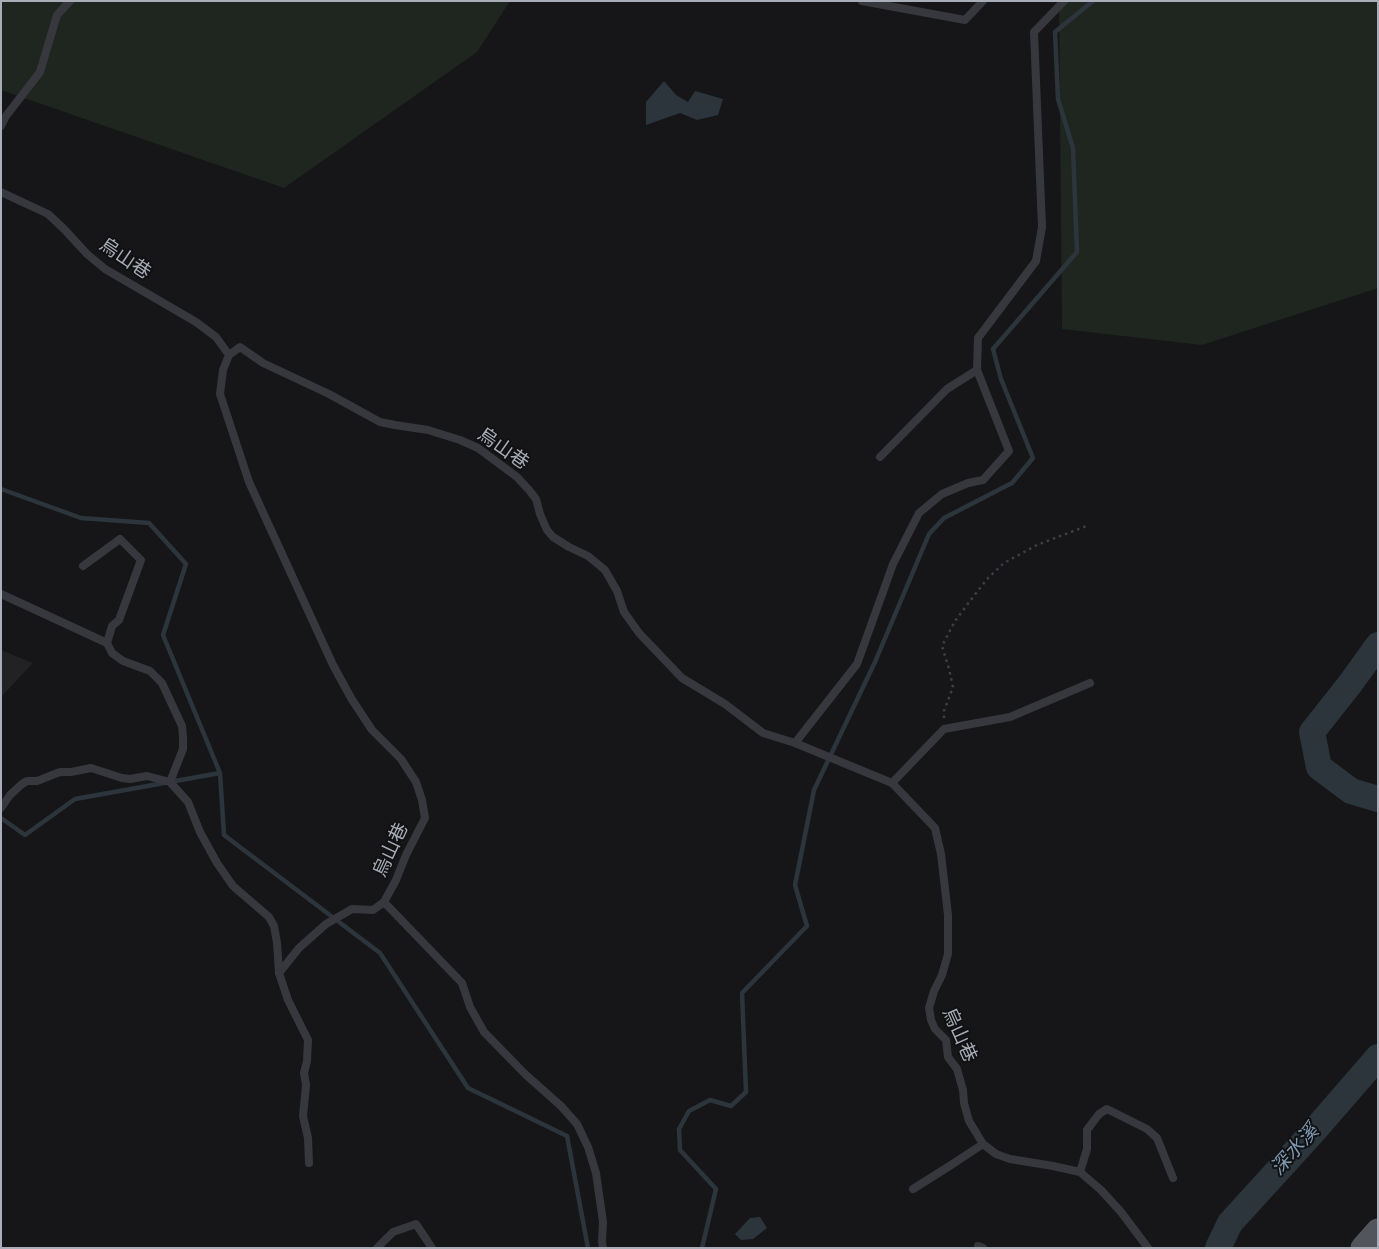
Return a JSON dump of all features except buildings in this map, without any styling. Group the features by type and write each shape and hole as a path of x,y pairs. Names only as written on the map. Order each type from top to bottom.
{"main road":[{"path":"1363,1248 1378,1231"}],"lane":[{"path":"1,126 6,116 40,72 57,15 70,1"},
{"path":"862,1 965,20 983,1"},
{"path":"795,743 856,664 893,564 919,513 942,494 968,483 983,480 1009,450 977,370 978,338 1036,261 1042,226 1034,32 1064,1"},
{"name":"烏山巷","path":"1,192 48,214 87,254 105,269 196,322 216,337 229,355"},
{"name":"烏山巷","path":"384,902 425,818 422,800 416,782 401,758 372,730 332,666 249,482 220,394 223,370 229,355 240,347 263,363 329,394 380,422 428,430 478,448 517,476 529,490 536,499 547,530 553,537 588,556 605,570 617,591 624,612 639,633 682,678 725,704 763,733 795,743 892,783 936,828 948,915 948,954 942,976 934,991 929,1008 935,1029 946,1040 948,1057 957,1069 969,1121 983,1144 996,1154 1010,1159 1080,1172 1101,1190 1114,1205 1143,1246"},
{"path":"880,457 947,389 977,370"},
{"path":"83,566 120,539 141,560 119,620 112,626 107,643"},
{"path":"1,594 107,643 112,653 123,661 150,671 162,683 182,726 183,748 170,782"},
{"path":"892,783 944,729 1010,717 1090,683"},
{"path":"1,808 10,795 27,781 37,781 60,772 90,768 122,778 130,779 147,776 170,782 188,802 200,832 217,863 233,886 269,917 274,926 279,973 288,1000 308,1040 304,1074 306,1085 303,1116 308,1138 309,1163"},
{"path":"279,973 299,948 326,924 352,909 373,910 384,902 462,983 470,1007 484,1032 561,1106 577,1124 588,1146 596,1173 603,1222 603,1248"},
{"path":"1080,1172 1087,1149 1087,1130 1099,1114 1107,1109 1147,1129 1157,1138 1172,1178"},
{"path":"913,1189 983,1144"},
{"path":"377,1248 393,1232 416,1224 432,1248"},
{"path":"978,1248 978,1246 983,1248"}],"path":[{"path":"944,729 944,710 953,687 942,646 955,621 988,578 1004,563 1037,545 1089,525"}],"shaded area":[{"path":"1,1 510,1 477,52 284,188 1,90"},
{"path":"1059,1 1378,1 1378,288 1202,345 1062,329"},
{"path":"664,81 676,95 688,102 695,91 723,99 718,115 697,120 680,113 646,125 646,102"},
{"path":"1,650 33,663 1,697"},
{"path":"760,1217 767,1228 753,1239 741,1240 735,1234 750,1218"}],"waterway":[{"path":"702,1248 716,1189 680,1150 679,1129 689,1111 710,1100 731,1106 746,1092 742,993 807,926 795,885 814,790 875,662 929,534 944,518 1012,483 1033,458 1001,379 993,349 1077,252 1073,148 1058,99 1055,32 1093,1"},
{"path":"1,489 81,518 149,523 186,564 163,635 220,773"},
{"name":"深水溪","path":"1378,645 1312,732 1319,767 1351,791 1378,799"},
{"path":"1,818 25,835 75,799 220,773 224,835 380,953 468,1088 567,1136 588,1248"},
{"name":"深水溪","path":"1218,1248 1230,1223 1378,1057"}]}
